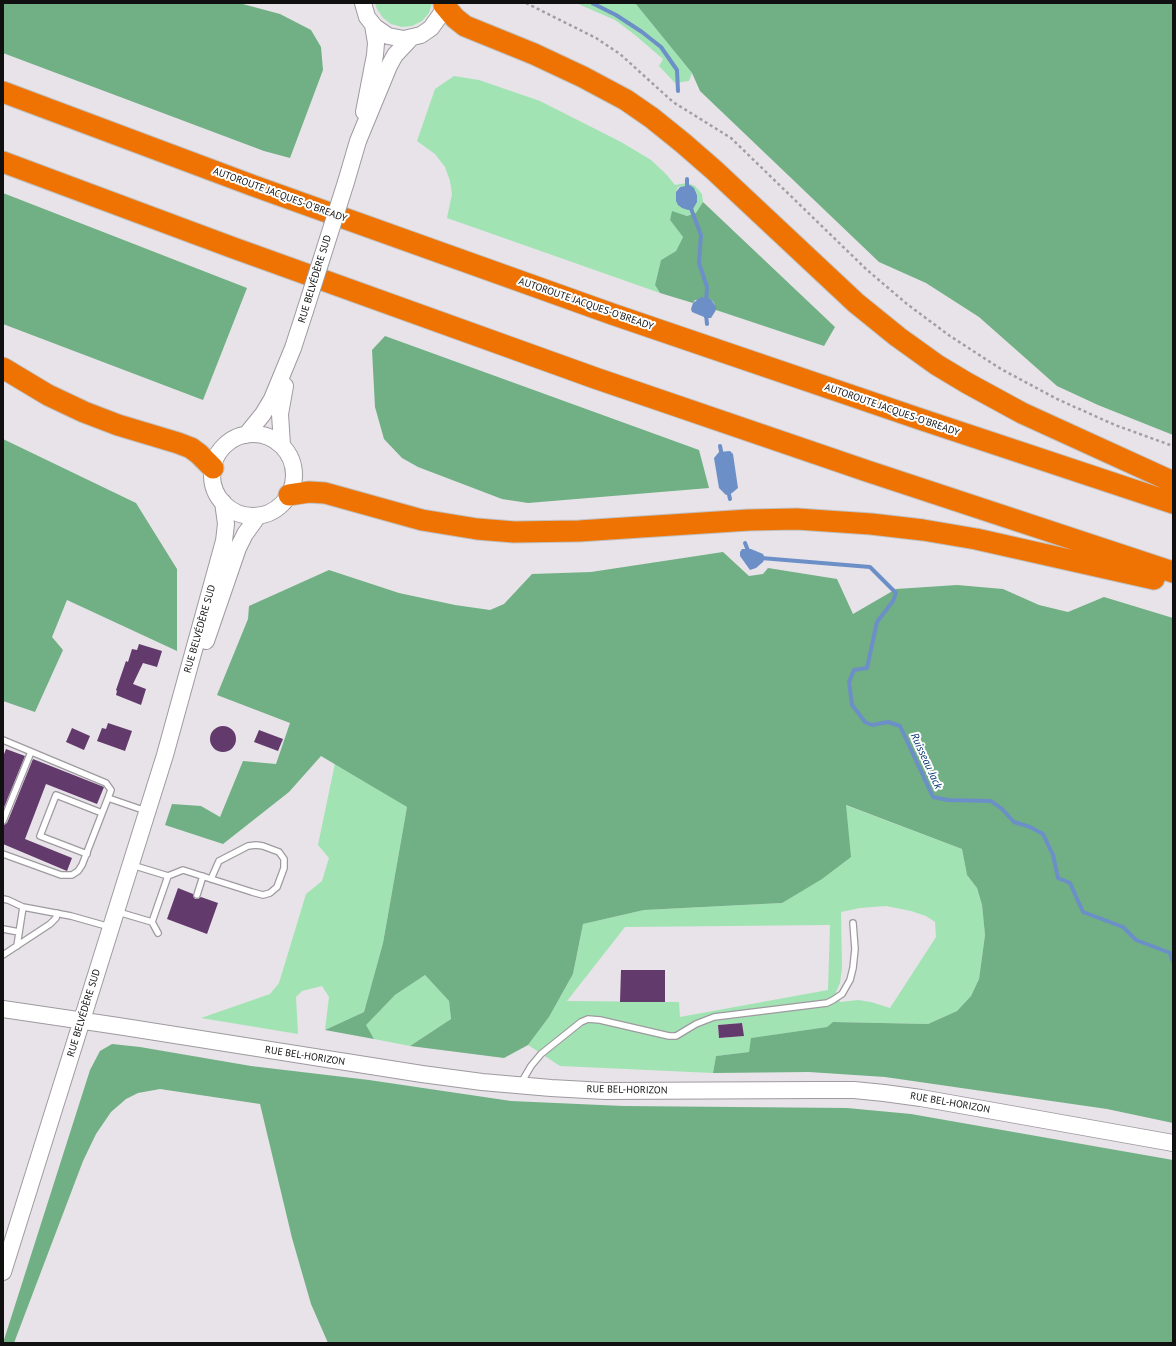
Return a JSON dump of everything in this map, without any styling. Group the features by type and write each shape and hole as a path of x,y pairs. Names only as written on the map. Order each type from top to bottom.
{"highway":[{"path":"444,4 455,18 465,26 539,56 584,77 626,100 652,118 706,162 856,303 898,337 938,365 967,383 1029,416 1173,482"},
{"name":"AUTOROUTE JACQUES-O'BREADY","path":"3,92 254,186 605,311 907,415 1173,503"},
{"path":"3,162 354,292 595,378 867,471 1173,572"},
{"path":"3,368 48,395 84,412 118,425 191,448 213,468"},
{"path":"289,495 309,492 325,493 401,515 430,521 514,532 598,530 749,520 797,519 871,524 923,530 983,540 1173,583"}],"street":[{"path":"363,3 365,13 373,25 381,32 400,39 421,35 431,28 441,14 444,4"},
{"name":"RUE BELVÉDÈRE SUD","path":"282,445 280,410 294,348 358,141 375,55 376,43 373,25"},
{"name":"RUE BELVÉDÈRE SUD","path":"358,141 389,66 395,55 411,38"},
{"name":"RUE BELVÉDÈRE SUD","path":"246,434 262,416 268,406 294,348"},
{"path":"246,434 265,436 282,445 290,457 294,471 294,481 289,495 284,503 268,513 258,516 248,516 230,509 217,494 214,486 213,468 217,455 222,448 233,439 246,434"},
{"name":"RUE BELVÉDÈRE SUD","path":"165,755 198,631 222,549 226,531 223,502"},
{"name":"RUE BELVÉDÈRE SUD","path":"3,1272 165,755 236,553 245,534 258,516"},
{"name":"RUE BEL-HORIZON","path":"3,1009 422,1074 520,1085 605,1091 816,1090 884,1093 1173,1143"}],"lane":[{"path":"3,740 106,783 111,790 87,854 78,871 72,875 65,876 3,854"},
{"path":"3,822 31,752"},
{"path":"87,854 40,836 56,795 102,813"},
{"path":"108,798 147,812"},
{"path":"131,865 168,876 183,870 257,894 266,894 277,887 284,868 284,859 279,852 263,846 248,846 220,861 211,879"},
{"path":"152,922 168,876"},
{"path":"197,895 203,876"},
{"path":"3,899 23,907 57,913 111,927"},
{"path":"17,946 23,907"},
{"path":"116,911 152,922 158,933"},
{"path":"3,956 50,924 56,918 57,913"},
{"path":"520,1085 531,1066 541,1054 581,1022 588,1019 600,1020 668,1036 676,1036 696,1024 714,1017 827,1003 834,1000 842,994 850,980 853,968 856,949 853,923"},
{"path":"3,929 19,932"}],"path":[{"path":"526,3 596,38 620,54 673,102 731,138 866,269 907,304 950,336 1001,369 1057,399 1115,425 1173,446"}],"green space":[{"path":"3,3 239,3 280,14 311,30 321,47 323,70 290,158 264,151 3,53"},
{"path":"375,3 432,3 429,13 422,21 412,26 402,27 391,24 383,18"},
{"path":"576,3 635,3 692,73 689,81 675,83 659,66 663,59 635,35 615,20"},
{"path":"635,3 1173,3 1173,435 1098,405 1057,386 979,317 926,283 879,262 700,91 692,73"},
{"path":"454,76 479,80 540,101 621,142 651,160 675,185 687,183 695,186 702,194 703,202 697,213 687,216 672,212 670,220 683,237 676,251 661,260 655,285 660,293 447,218 452,194 450,181 445,167 435,154 417,141 435,89","holes":["690,185 697,194 697,202 676,201 676,192 678,187"]},
{"path":"3,193 247,288 203,400 3,324"},
{"path":"703,202 835,327 824,346 716,310 711,299 695,300 693,303 660,293 655,285 661,260 676,251 683,237 670,220 672,211 687,216 696,213"},
{"path":"385,336 699,450 709,488 528,503 502,499 418,467 402,458 384,439 375,407 372,350"},
{"path":"3,439 136,503 177,569 177,651 67,600 52,637 63,650 35,712 3,701"},
{"path":"723,552 749,576 763,574 768,568 837,579 853,614 896,589 957,585 1003,589 1039,605 1068,612 1104,597 1173,618 1173,1123 1107,1109 885,1077 809,1072 713,1073 716,1056 749,1052 751,1038 827,1027 833,1022 928,1024 957,1011 971,996 979,979 985,935 982,905 977,888 967,875 962,849 846,805 851,857 822,879 782,903 644,910 583,924 573,974 549,1017 528,1045 504,1058 410,1046 451,1019 449,1001 425,975 395,995 366,1025 374,1039 325,1030 364,1012 383,943 407,807 321,756 289,792 223,844 165,825 172,804 201,806 220,817 243,761 276,764 290,723 217,695 248,619 249,606 329,570 399,593 455,605 490,610 504,604 532,574 591,572"},
{"path":"335,763 407,807 383,943 364,1012 325,1030 329,997 322,986 302,991 296,997 298,1034 201,1018 270,994 279,983 306,894 322,881 329,858 318,845"},
{"path":"845,805 962,849 967,875 977,888 982,905 985,935 979,979 971,996 957,1011 928,1024 833,1022 827,1027 752,1038 749,1052 716,1056 713,1073 560,1066 528,1045 549,1017 573,974 583,924 644,910 782,903","holes":["886,906 911,911 926,916 935,922 936,937 890,1008 871,1002 858,1000 840,1002 836,992 840,983 842,968 841,912 860,908","830,925 828,990 680,1017 679,1002 567,1001 625,927","742,1023 744,1036 719,1038 718,1025"]},
{"path":"425,975 449,1001 451,1019 410,1046 374,1039 365,1025 395,995"},
{"path":"112,1044 140,1047 251,1066 369,1080 511,1101 623,1106 847,1108 911,1114 1173,1160 1173,1343 328,1343 311,1304 292,1238 260,1104 160,1089 138,1093 126,1099 111,1112 96,1134 83,1161 14,1343 3,1343 90,1070 100,1051"}],"water":[{"path":"690,185 694,188 697,195 697,202 693,209 688,210 678,205 676,201 676,192 680,187"},
{"path":"701,297 711,299 716,307 716,310 711,318 704,318 692,312 691,309 693,303"},
{"path":"730,451 733,454 738,488 732,493 726,495 719,488 714,458 719,452"},
{"path":"742,549 751,549 763,554 765,558 763,562 756,568 750,570 740,556"}],"building":[{"path":"139,644 162,651 157,667 143,663 133,684 146,689 141,705 116,695 116,690 126,661 128,662 132,649 137,650"},
{"path":"108,723 132,731 125,751 97,741 102,728 106,729"},
{"path":"223,726 232,730 236,739 232,748 223,752 214,748 210,739 214,730"},
{"path":"72,728 90,736 84,750 66,742"},
{"path":"259,730 283,739 278,751 254,742"},
{"path":"6,749 25,756 3,810 3,757"},
{"path":"33,759 104,787 97,804 46,784 25,839 72,858 67,871 3,844 3,825 7,823"},
{"path":"178,888 193,894 195,899 201,897 218,903 207,934 167,919"},
{"path":"621,970 665,970 665,1002 620,1002"},
{"path":"742,1023 744,1036 719,1038 718,1025"}],"waterway":[{"name":"Ruisseau Jack","path":"592,3 616,15 642,32 661,47 677,70 678,91"},
{"name":"Ruisseau Jack","path":"687,179 687,189"},
{"name":"Ruisseau Jack","path":"690,206 701,235 699,263 707,287 706,302"},
{"name":"Ruisseau Jack","path":"706,314 707,324"},
{"name":"Ruisseau Jack","path":"720,446 722,456"},
{"name":"Ruisseau Jack","path":"728,490 730,499"},
{"name":"Ruisseau Jack","path":"745,543 749,553"},
{"name":"Ruisseau Jack","path":"761,558 870,567 896,593 893,601 877,622 867,668 854,670 849,682 852,705 865,722 872,725 888,722 900,726 933,797 948,800 991,801 1002,809 1014,822 1030,827 1043,834 1053,855 1058,878 1070,883 1083,912 1123,927 1136,940 1173,954"},
{"name":"Ruisseau Jack","path":"1170,953 1173,962"}]}
